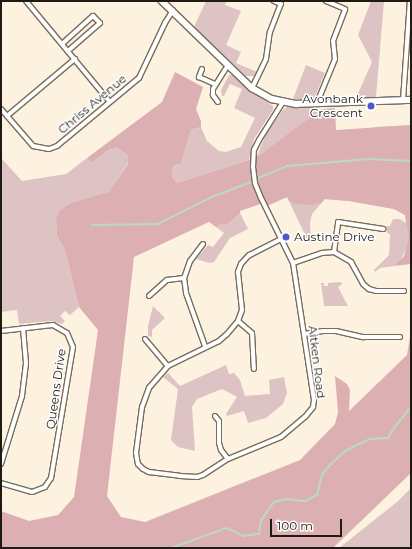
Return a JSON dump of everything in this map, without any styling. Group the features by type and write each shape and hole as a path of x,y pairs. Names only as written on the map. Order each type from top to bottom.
{"street":[{"path":"26,1 110,102"},
{"path":"162,1 250,86 272,99 296,104 411,100"},
{"path":"250,86 266,59 270,32 281,4 274,1"},
{"path":"320,104 319,98 335,59 333,41 345,9 326,1"},
{"path":"403,100 410,1"},
{"name":"Chriss Avenue","path":"1,108 33,146 53,148 139,78 164,24 173,10"},
{"path":"62,44 93,16 100,23 68,51"},
{"path":"7,116 75,59"},
{"path":"218,102 213,95 215,84 228,65"},
{"path":"202,69 199,77 215,84"},
{"name":"Aitken Road","path":"168,366 156,379 144,398 136,453 138,464 149,472 197,477 203,475 228,459 276,440 310,413 314,400 293,263 261,198 255,183 253,167 254,150 283,102"},
{"path":"334,252 338,222 383,229"},
{"path":"146,339 168,366 205,346 219,341 238,321 242,310 238,272 241,264 249,255 281,239"},
{"path":"203,244 190,261 184,278 186,293 205,346"},
{"path":"293,263 322,253 334,252 351,262 363,284 368,289 376,291 404,291"},
{"path":"149,296 166,280 176,277 184,278"},
{"path":"238,321 252,333 254,369"},
{"name":"Queens Drive","path":"1,331 48,325 58,326 67,333 73,347 53,474 49,482 42,489 27,492 1,483"},
{"path":"1,464 22,396 26,363 23,328"},
{"path":"304,334 323,331 336,331 363,337 400,337"},
{"path":"215,416 219,421 219,443 221,450 228,459"}],"shaded area":[{"path":"206,1 226,1 225,5 241,11 226,45 241,52 236,63 257,72 255,76 246,76 194,27"},
{"path":"371,1 384,1 376,97 356,98 372,62 358,35"},
{"path":"306,65 325,73 314,99 293,99"},
{"path":"175,72 203,87 196,109 201,121 201,127 191,130 182,160 180,164 176,164 172,170 172,177 177,183 249,160 264,152 321,109 335,108 336,130 411,125 411,264 394,266 404,256 409,238 405,215 394,209 349,201 325,199 321,203 311,205 297,204 289,201 287,197 265,207 263,203 240,211 240,213 228,224 221,224 216,227 209,222 134,257 107,496 121,517 145,522 300,460 335,424 338,412 335,376 347,384 350,390 349,411 407,355 411,330 411,473 333,548 1,548 1,511 29,521 58,515 74,497 98,330 79,307 65,250 57,236 56,219 59,211 70,203 109,192 128,164 128,155 117,148 109,150 94,161 89,161 87,158 162,102"},
{"path":"229,75 233,75 251,91 273,106 273,110 254,139 249,160 177,183 172,177 172,171 176,164 182,160 191,130 201,127 207,141 219,151 226,152 241,147 255,118 234,108 242,89 230,84 224,96 222,96 221,90"},
{"path":"287,107 321,109 265,152 376,127 411,125 411,257 408,245 399,263 394,266 380,268 375,272 374,270 389,255 390,234 387,233 387,226 390,226 393,219 400,219 406,223 405,215 394,209 349,201 325,199 312,214 310,223 311,242 309,243 287,197 273,203 263,152 257,156 266,134 283,110"},
{"path":"117,148 128,155 130,160 109,193 70,203 59,211 56,219 57,236 65,250 79,307 70,315 65,311 60,316 65,321 62,324 51,321 19,324 17,310 1,312 1,158 22,181 66,174 87,158 89,161 94,161 109,150"},
{"path":"240,213 248,229 230,238 214,262 209,263 196,259 208,245 213,247 224,233 216,227 221,224 228,224"},
{"path":"341,282 342,284 338,287 348,306 324,306 321,283 324,283 324,286 328,286 328,283"},
{"path":"153,306 165,318 152,330 152,337 148,336 148,326"},
{"path":"226,365 229,374 234,373 240,380 245,396 270,394 269,380 284,377 287,393 283,404 266,418 248,423 244,411 227,416 226,414 237,397 222,389 197,399 192,407 195,451 178,447 171,440 178,389 163,377 168,373 180,386"},
{"path":"411,488 411,548 339,548 397,502"}],"waterway":[{"path":"258,178 288,166 368,159 411,161"},
{"path":"92,225 158,224 212,197 251,182"},
{"path":"171,548 227,528 244,536 259,534 261,521 274,502 286,499 306,501 317,495 322,475 329,466 344,452 359,444 370,439 388,438 411,407"}],"place":[{"name":"Avonbank Crescent","path":"371,106"},
{"name":"Austine Drive","path":"286,237"}]}
